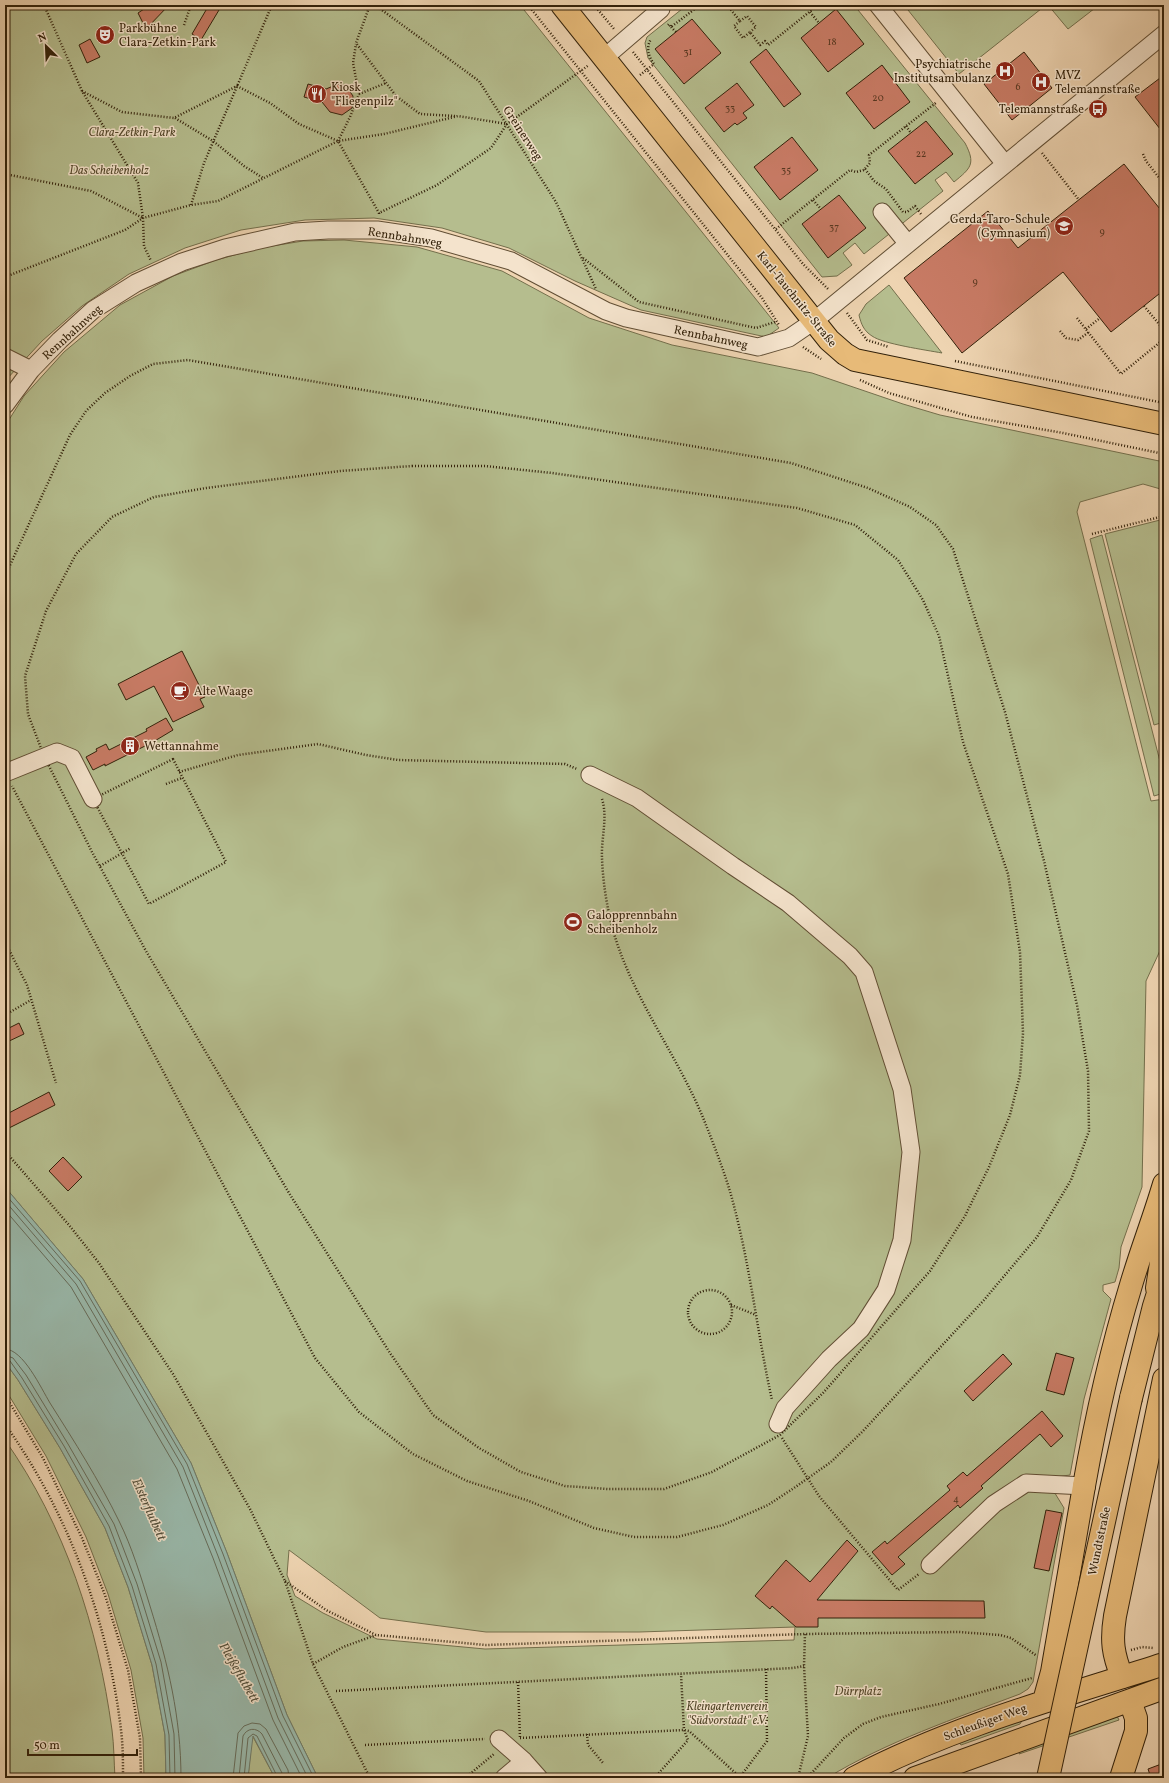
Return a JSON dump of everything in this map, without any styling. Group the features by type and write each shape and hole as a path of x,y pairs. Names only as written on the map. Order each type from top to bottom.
{"main road":[{"name":"Karl-Tauchnitz-Straße","path":"562,5 838,349 854,360 1164,424"},
{"path":"1044,1701 1043,1675 1084,1486 1100,1402 1131,1285 1164,1184"},
{"name":"Wundtstraße","path":"1154,1306 1164,1244"},
{"name":"Wundtstraße","path":"1048,1778 1131,1398 1154,1306 1164,1274"},
{"path":"1121,1778 1136,1731 1136,1718 1114,1655 1113,1628 1164,1379"},
{"name":"Schleußiger Weg","path":"854,1778 954,1732 1044,1701 1164,1664"},
{"path":"914,1778 1164,1688"}],"street":[{"path":"878,5 1005,164"},
{"path":"603,56 624,41 661,9"},
{"path":"814,321 1164,34"},
{"path":"882,212 908,244"},
{"name":"Rennbahnweg","path":"5,405 31,370 60,340 94,310 136,283 182,262 225,248 275,235 295,232 328,230 378,230 431,238 511,261 606,311 626,318 758,347 789,338 814,321"},
{"path":"5,356 31,370"},
{"path":"7,777 44,756 57,752 72,758 94,799"},
{"path":"590,775 637,798 788,903 850,956 864,972 902,1089 911,1152 902,1240 886,1290 861,1329 829,1358 785,1408 779,1430"},
{"path":"930,1565 994,1504 1026,1483 1084,1486"},
{"path":"499,1739 524,1761 539,1778"},
{"path":"504,1778 524,1761"}],"path":[{"path":"44,5 82,91 138,183 143,218 144,246 157,273"},
{"path":"184,25 191,5"},
{"path":"191,206 204,163 272,5"},
{"path":"338,141 350,118 359,94 353,63 356,44 370,5"},
{"name":"Greinerweg","path":"375,5 479,81 556,202 606,311"},
{"path":"594,5 804,264 839,300 867,340 896,348"},
{"path":"672,27 700,5"},
{"path":"728,5 740,21"},
{"path":"750,32 760,45 765,41 768,45 818,5"},
{"path":"810,12 819,23"},
{"path":"747,16 756,28 750,32 743,38 734,26 747,16"},
{"path":"664,28 669,24 676,32"},
{"path":"627,86 654,64 648,54 648,48 649,43 654,36"},
{"path":"356,44 396,96 420,114 458,116 507,124"},
{"path":"379,213 437,185 491,148 507,124 603,56"},
{"path":"359,94 386,83"},
{"path":"174,118 237,86"},
{"path":"237,86 270,103 299,124 338,141 379,213 378,230"},
{"path":"82,91 122,112 174,118 213,142 244,166 263,178"},
{"path":"776,229 850,170 860,172 865,169 870,163 869,155 948,93"},
{"path":"5,278 125,230 143,218 218,201 338,141 384,134 458,116"},
{"path":"906,126 911,133"},
{"path":"1143,154 1146,161 1164,184"},
{"path":"1047,161 1079,200"},
{"path":"865,169 874,181 886,189 904,212 907,212 915,206 930,225"},
{"path":"5,174 91,191 143,218"},
{"path":"813,200 821,209"},
{"path":"582,257 640,302 756,328 776,322"},
{"path":"1144,306 1164,330"},
{"path":"1077,318 1121,374 1164,338"},
{"path":"1086,329 1100,318"},
{"path":"1060,331 1066,338 1078,340 1089,332"},
{"path":"949,359 1164,403"},
{"path":"5,576 70,435 86,412 105,393 130,376 153,364 188,360 791,463 868,488 910,507 936,525 953,550 1005,712 1044,861 1077,1005 1088,1071 1089,1131 1071,1180 1037,1236 984,1300 863,1431 831,1462 768,1505 723,1525 677,1537 634,1537 594,1528 529,1501 466,1481 413,1454 359,1412 316,1358 7,777"},
{"path":"412,466 485,466 552,473 797,508 855,525 898,560 923,600 939,636 963,742 1008,874 1020,952 1023,1032 1020,1075 1010,1115 989,1167 965,1216 930,1271 823,1393 779,1430 712,1472 664,1489 608,1489 566,1486 521,1472 479,1448 433,1414 386,1346 289,1193 146,952 100,866 44,756 28,714 25,676 46,611 76,554 112,517 154,497 206,488 340,471 412,466"},
{"path":"1092,534 1164,516"},
{"path":"179,772 238,755 318,744 366,755 398,760 565,764 590,775 598,788 605,810 602,858 608,904 616,939 630,977 684,1077 706,1124 735,1209 779,1430 807,1479 898,1590 930,1565"},
{"path":"173,760 179,772 226,862 148,904 94,799 173,760"},
{"path":"166,784 182,778"},
{"path":"100,866 131,848"},
{"path":"5,942 27,985 56,1083"},
{"path":"5,1015 31,1000"},
{"path":"5,1151 69,1225 99,1263 173,1374 250,1510 285,1581 313,1664 370,1778"},
{"path":"730,1305 732,1312 727,1326 722,1331 715,1334 708,1334 695,1329 688,1316 690,1302 700,1292 707,1290 721,1294 730,1305 756,1315"},
{"path":"5,1395 43,1458 82,1538 105,1595 128,1670 140,1738 141,1778"},
{"path":"5,1424 24,1451 60,1516 88,1585 108,1657 121,1730 123,1778"},
{"path":"285,1581 326,1610 376,1635 486,1645 805,1634 960,1632 1000,1635 1011,1638 1021,1644 1043,1675 939,1704 881,1717 863,1724 844,1738 807,1778"},
{"path":"798,1778 808,1736 804,1666 805,1634"},
{"path":"313,1664 343,1647 376,1635"},
{"path":"1126,1651 1142,1646 1149,1648"},
{"path":"336,1691 766,1670 804,1666"},
{"path":"365,1745 684,1730 693,1734 740,1777 767,1741 766,1670"},
{"path":"681,1674 684,1730 688,1740"},
{"path":"587,1734 588,1744 603,1763"},
{"path":"651,1778 658,1774 693,1734"},
{"path":"658,1774 662,1778"}],"green space":[{"name":"Das Scheibenholz","path":"5,5 520,5 779,328 766,337 641,310 575,281 509,248 442,228 374,218 305,220 241,230 185,248 129,274 82,306 42,341 5,381"},
{"path":"687,5 854,5 965,143 971,161 968,169 954,182 946,172 935,180 943,191 864,254 855,243 843,253 852,265 837,276 822,277 648,58 645,43 647,37"},
{"path":"904,5 1046,5 959,74"},
{"path":"1048,5 1099,5 1068,29"},
{"name":"Galopprennbahn Scheibenholz","path":"344,240 417,247 502,271 589,318 672,345 812,373 940,415 1164,462 1164,490 1143,484 1080,502 1077,512 1151,801 1164,799 1164,942 1146,981 1142,1187 1121,1247 1119,1268 1115,1282 1103,1285 1103,1291 1111,1299 1084,1399 1070,1475 1055,1477 1053,1490 1064,1508 1033,1682 1028,1689 1020,1694 897,1742 827,1778 318,1778 287,1715 227,1553 191,1463 83,1279 5,1187 5,426 24,396 64,352 120,305 173,276 216,260 260,248 303,241","holes":["289,1550 380,1618 486,1632 639,1632 795,1627 794,1640 485,1649 377,1639 323,1613 295,1596 287,1575"]},
{"path":"889,285 942,353 885,342 872,336 865,330 859,315 866,304"},
{"path":"1164,519 1164,722 1154,725 1105,534"},
{"path":"1102,535 1164,777 1164,793 1154,796 1090,539"},
{"path":"5,1362 18,1380 60,1448 105,1528 128,1587 152,1665 165,1735 166,1778 144,1778 143,1738 131,1670 108,1594 86,1537 46,1456 5,1389"},
{"path":"5,1440 45,1507 62,1542 76,1578 88,1615 106,1691 113,1736 115,1778 5,1778"},
{"path":"1117,1716 1119,1720 1019,1754 1020,1751"},
{"path":"1024,1717 1020,1724 961,1745 959,1742"},
{"path":"252,1735 275,1778 248,1778"}],"water":[{"path":"5,1187 83,1279 191,1463 227,1553 287,1715 318,1778 275,1778 253,1736 248,1778 166,1778 165,1735 152,1665 128,1587 105,1528 60,1448 18,1380 5,1362"}],"building":[{"path":"150,5 169,5 146,29 138,13"},
{"path":"209,5 222,5 201,40 192,34"},
{"path":"836,9 864,44 828,72 801,38"},
{"path":"692,19 721,53 684,84 655,49"},
{"path":"90,39 100,57 87,63 79,45"},
{"path":"766,49 801,94 784,107 750,62"},
{"path":"1024,52 1052,88 1012,120 984,84"},
{"path":"882,65 910,102 874,129 846,93"},
{"path":"1164,75 1164,134 1135,97"},
{"path":"737,83 754,105 743,113 747,118 737,125 735,123 724,132 705,108"},
{"path":"308,84 326,89 338,84 346,86 353,96 352,108 342,115 330,112 322,102 304,97"},
{"path":"926,121 953,154 915,184 888,151"},
{"path":"792,137 818,170 780,200 754,167"},
{"path":"1124,164 1164,214 1164,290 1111,332 1063,272 962,353 904,278 988,211 1018,248"},
{"path":"839,195 866,228 828,258 802,224"},
{"name":"Alte Waage","path":"182,651 205,697 200,699 204,707 173,722 154,686 126,700 118,684"},
{"name":"Wettannahme","path":"166,718 173,730 153,742 105,766 105,764 93,770 86,757 97,751 96,749 106,744 109,750 147,731 146,729"},
{"path":"19,1023 24,1034 5,1043 5,1030"},
{"path":"49,1092 55,1105 5,1130 5,1115"},
{"path":"63,1157 82,1177 68,1191 49,1171"},
{"path":"1056,1353 1074,1358 1064,1395 1046,1390"},
{"path":"1003,1354 1012,1364 973,1401 964,1391"},
{"path":"1042,1411 1063,1436 1051,1447 1040,1434 981,1486 983,1488 960,1508 958,1505 898,1557 905,1564 892,1575 872,1552 885,1541 887,1544 950,1490 947,1486 963,1472 967,1476"},
{"path":"1046,1510 1062,1513 1049,1571 1034,1568"},
{"path":"847,1540 858,1551 817,1600 984,1601 985,1618 818,1618 818,1627 796,1627 772,1606 770,1609 755,1596 786,1560 810,1582"},
{"path":"1164,1763 1164,1778 1151,1778 1148,1769"}],"place":[{"name":"Parkbühne Clara-Zetkin-Park","path":"105,35"},
{"name":"Psychiatrische Institutsambulanz","path":"1005,71"},
{"name":"MVZ Telemannstraße","path":"1041,82"},
{"name":"Kiosk \"Fliegenpilz\"","path":"317,94"},
{"name":"Telemannstraße","path":"1098,109"},
{"name":"Gerda-Taro-Schule (Gymnasium)","path":"1064,226"},
{"name":"Alte Waage","path":"180,691"},
{"name":"Wettannahme","path":"130,746"},
{"name":"Galopprennbahn Scheibenholz","path":"573,922"}],"park label":[{"name":"Clara-Zetkin-Park","path":"132,132"},
{"name":"Dürrplatz","path":"858,1691"},
{"name":"Kleingartenverein \"Südvorstadt\" e.V.","path":"727,1713"}],"water label":[{"name":"Elsterflutbett","path":"150,1509"},
{"name":"Pleißeflutbett","path":"240,1672"}]}
